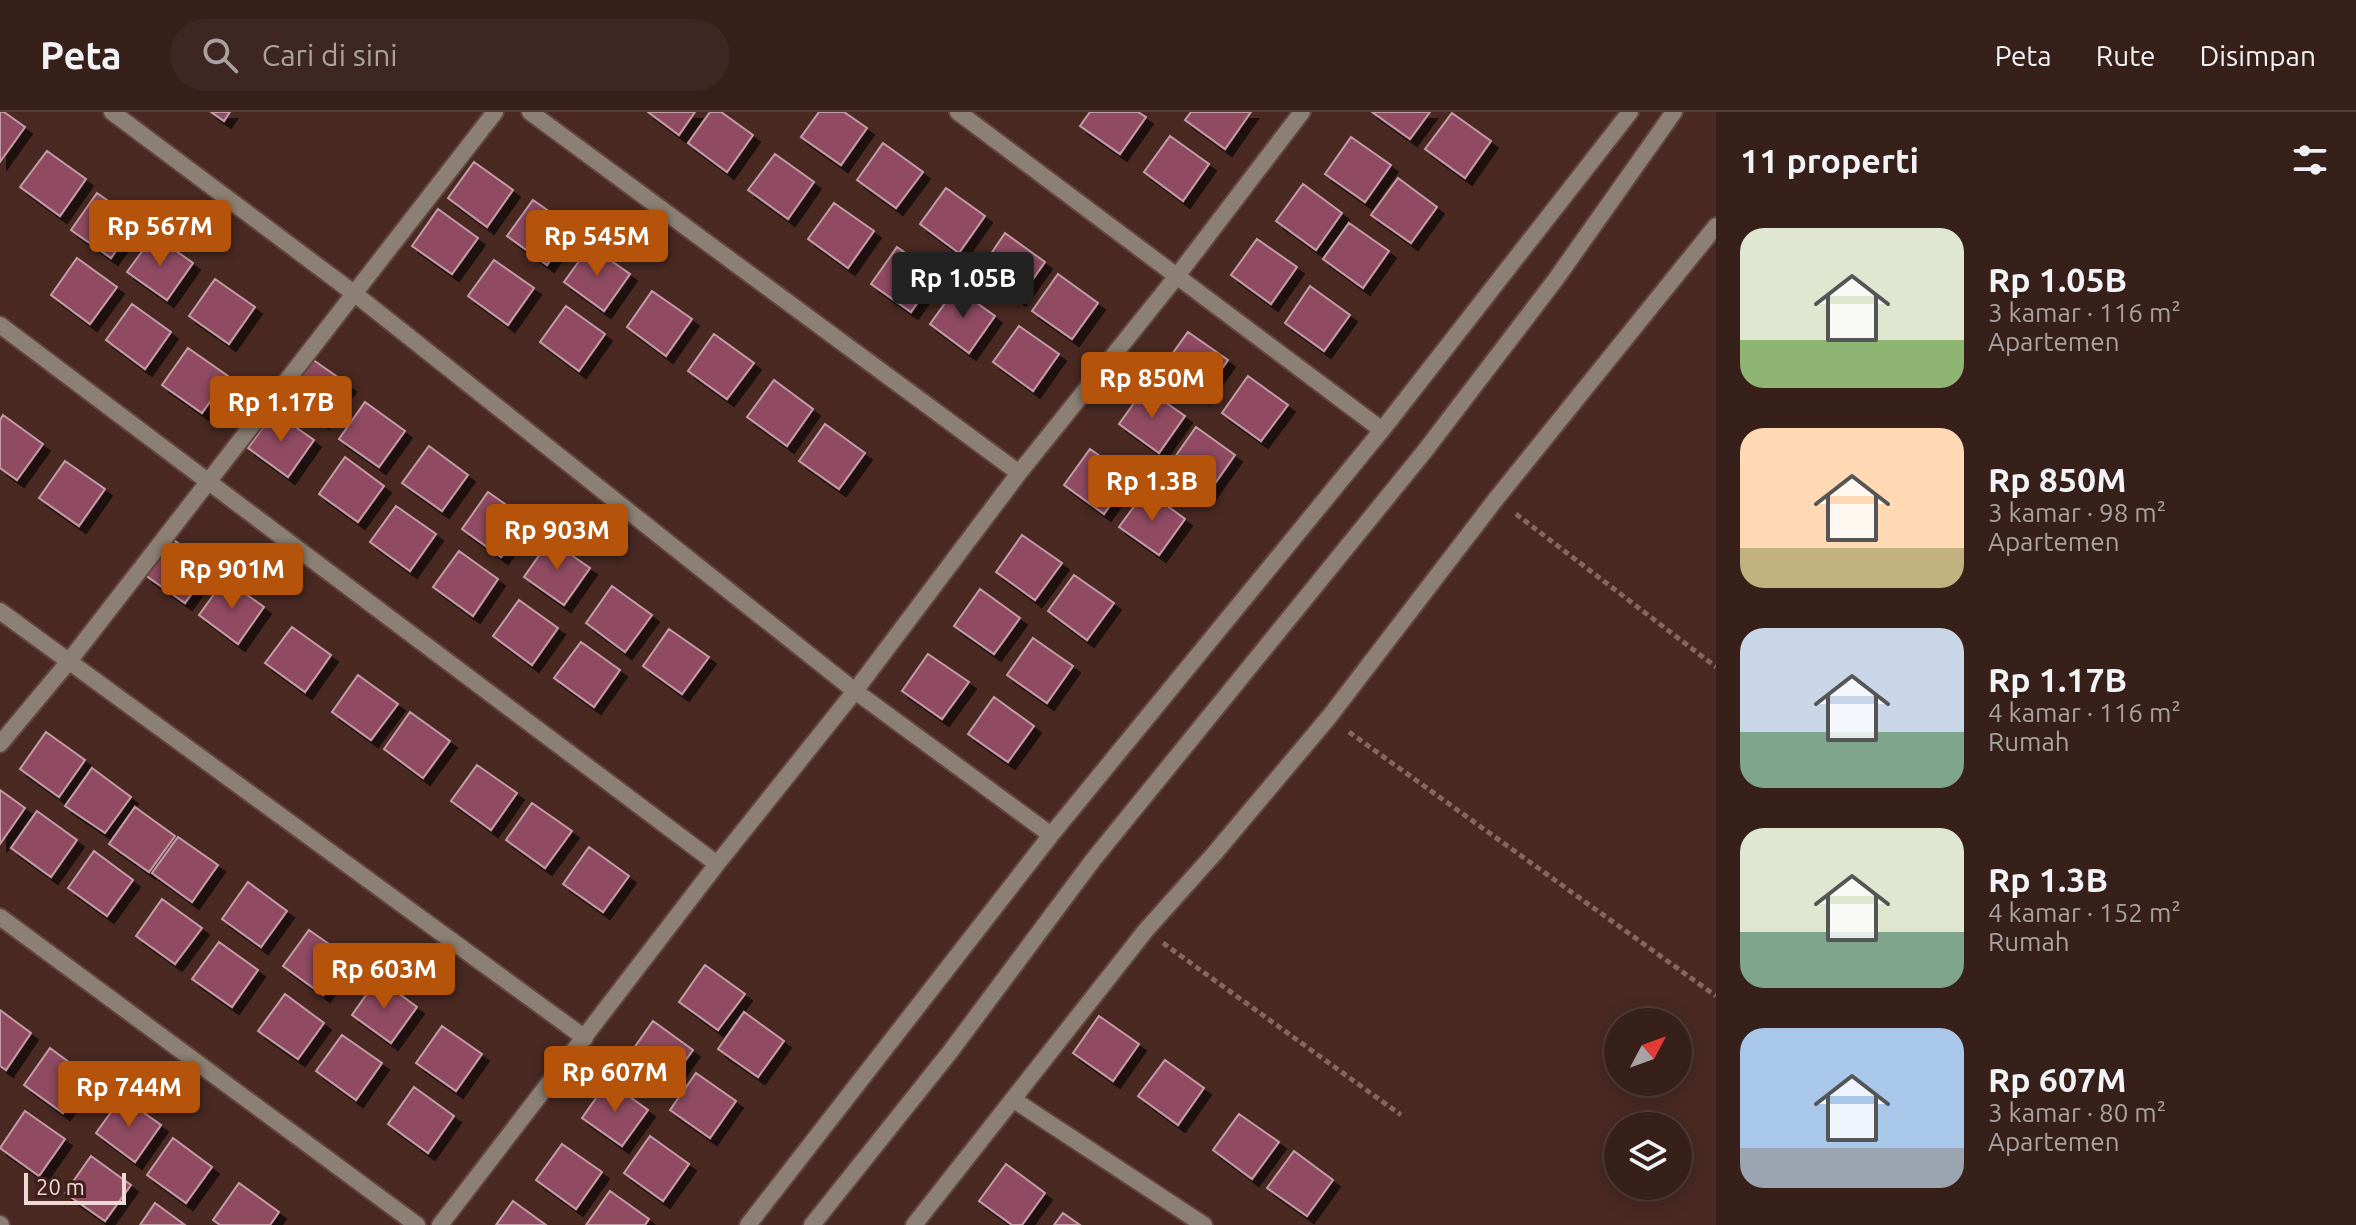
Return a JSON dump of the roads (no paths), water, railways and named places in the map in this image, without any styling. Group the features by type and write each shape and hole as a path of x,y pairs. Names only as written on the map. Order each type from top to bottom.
{"street":[{"path":"112,112 355,294 855,691 1051,835"},
{"path":"0,744 70,660 495,112"},
{"path":"530,112 1019,473"},
{"path":"958,112 1382,430"},
{"path":"440,1225 717,864 855,691 1019,473 1177,276 1302,112"},
{"path":"748,1225 1051,835 1382,430 1630,112"},
{"path":"812,1225 950,1052 1093,860 1424,452 1556,279 1674,112"},
{"path":"914,1225 1146,930 1329,717 1496,499 1716,226"},
{"path":"0,325 717,864"},
{"path":"0,611 585,1038"},
{"path":"0,917 417,1225"},
{"path":"1014,1100 1204,1225"}]}
